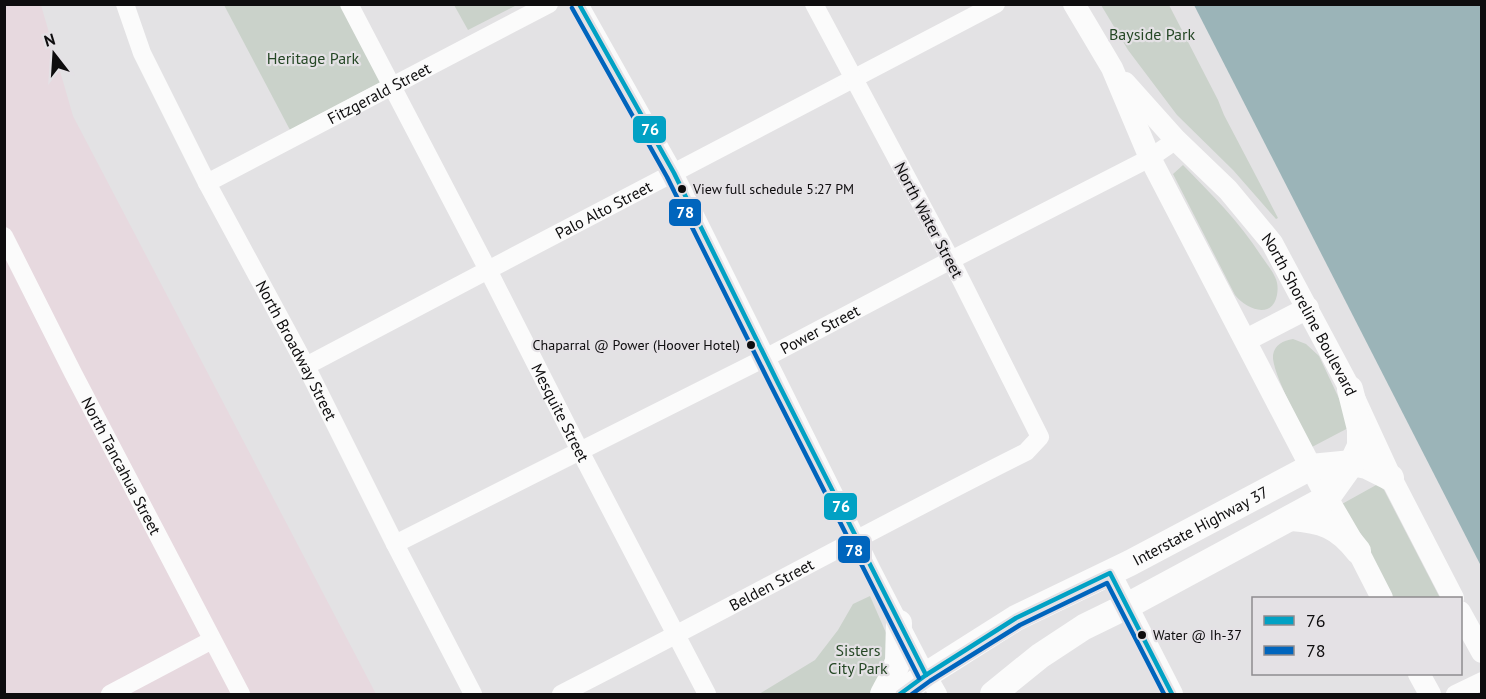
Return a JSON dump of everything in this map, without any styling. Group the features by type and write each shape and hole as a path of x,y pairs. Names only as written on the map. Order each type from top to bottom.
{"highway":[{"path":"993,694 1046,652 1084,627 1328,500 1360,446 1360,429 1350,389"},
{"name":"Interstate Highway 37","path":"900,694 932,685 1016,618 1110,573 1311,467 1352,463 1367,466 1391,478"},
{"path":"1291,518 1313,520 1333,526 1349,538 1358,551"},
{"path":"883,694 898,661 899,623"}],"main road":[{"name":"North Shoreline Boulevard","path":"1074,4 1112,68 1150,158 1328,500 1381,597"},
{"name":"North Shoreline Boulevard","path":"1112,68 1176,140 1228,190 1272,243 1350,389 1391,478 1452,597"},
{"path":"1246,340 1308,308"},
{"path":"1110,573 1172,694"},
{"path":"1462,614 1482,652"},
{"path":"1420,675 1430,694"}],"street":[{"name":"North Broadway Street","path":"125,4 142,53 207,183 306,366 395,544 474,694"},
{"name":"Mesquite Street","path":"349,4 707,694"},
{"name":"Fitzgerald Street","path":"207,183 549,4"},
{"path":"579,4 674,173 856,539 932,685"},
{"name":"North Water Street","path":"814,4 951,260 1040,437"},
{"name":"Palo Alto Street","path":"306,366 996,4"},
{"name":"Power Street","path":"395,544 765,358 1150,158 1176,140"},
{"name":"North Tancahua Street","path":"4,236 78,383 241,694"},
{"name":"Belden Street","path":"561,694 1026,452 1040,437"},
{"path":"110,694 212,640"},
{"path":"1455,694 1482,681"}],"shaded area":[{"path":"4,5 41,5 73,116 376,694 5,694"}],"green space":[{"name":"Heritage Park","path":"224,5 357,5 394,75 290,130"},
{"path":"454,5 517,5 468,30"},
{"name":"Bayside Park","path":"1101,5 1169,5 1278,218 1276,219 1233,170 1177,115 1128,50"},
{"path":"1183,165 1235,220 1272,272 1278,290 1270,308 1258,310 1252,308 1235,295 1173,174"},
{"path":"1293,339 1306,344 1319,356 1352,426 1312,447 1288,401 1274,363 1273,355 1276,348 1283,342"},
{"path":"1378,484 1384,490 1439,597 1390,597 1342,504"},
{"name":"Sisters City Park","path":"870,596 890,642 879,688 869,694 759,694 815,660 838,630 853,604"}],"water":[{"path":"1194,5 1481,5 1481,566"}],"transit line":[{"name":"76","path":"579,4 674,173 926,675"},
{"name":"78","path":"572,8 667,177 919,678"},
{"name":"76","path":"900,694 1016,618 1110,573 1172,694"},
{"name":"78","path":"912,694 1020,625 1107,583 1164,694"}],"place":[{"name":"View full schedule 5:27 PM","path":"682,189"},
{"name":"Chaparral @ Power (Hoover Hotel)","path":"751,345"},
{"name":"Water @ Ih-37","path":"1142,635"}]}
